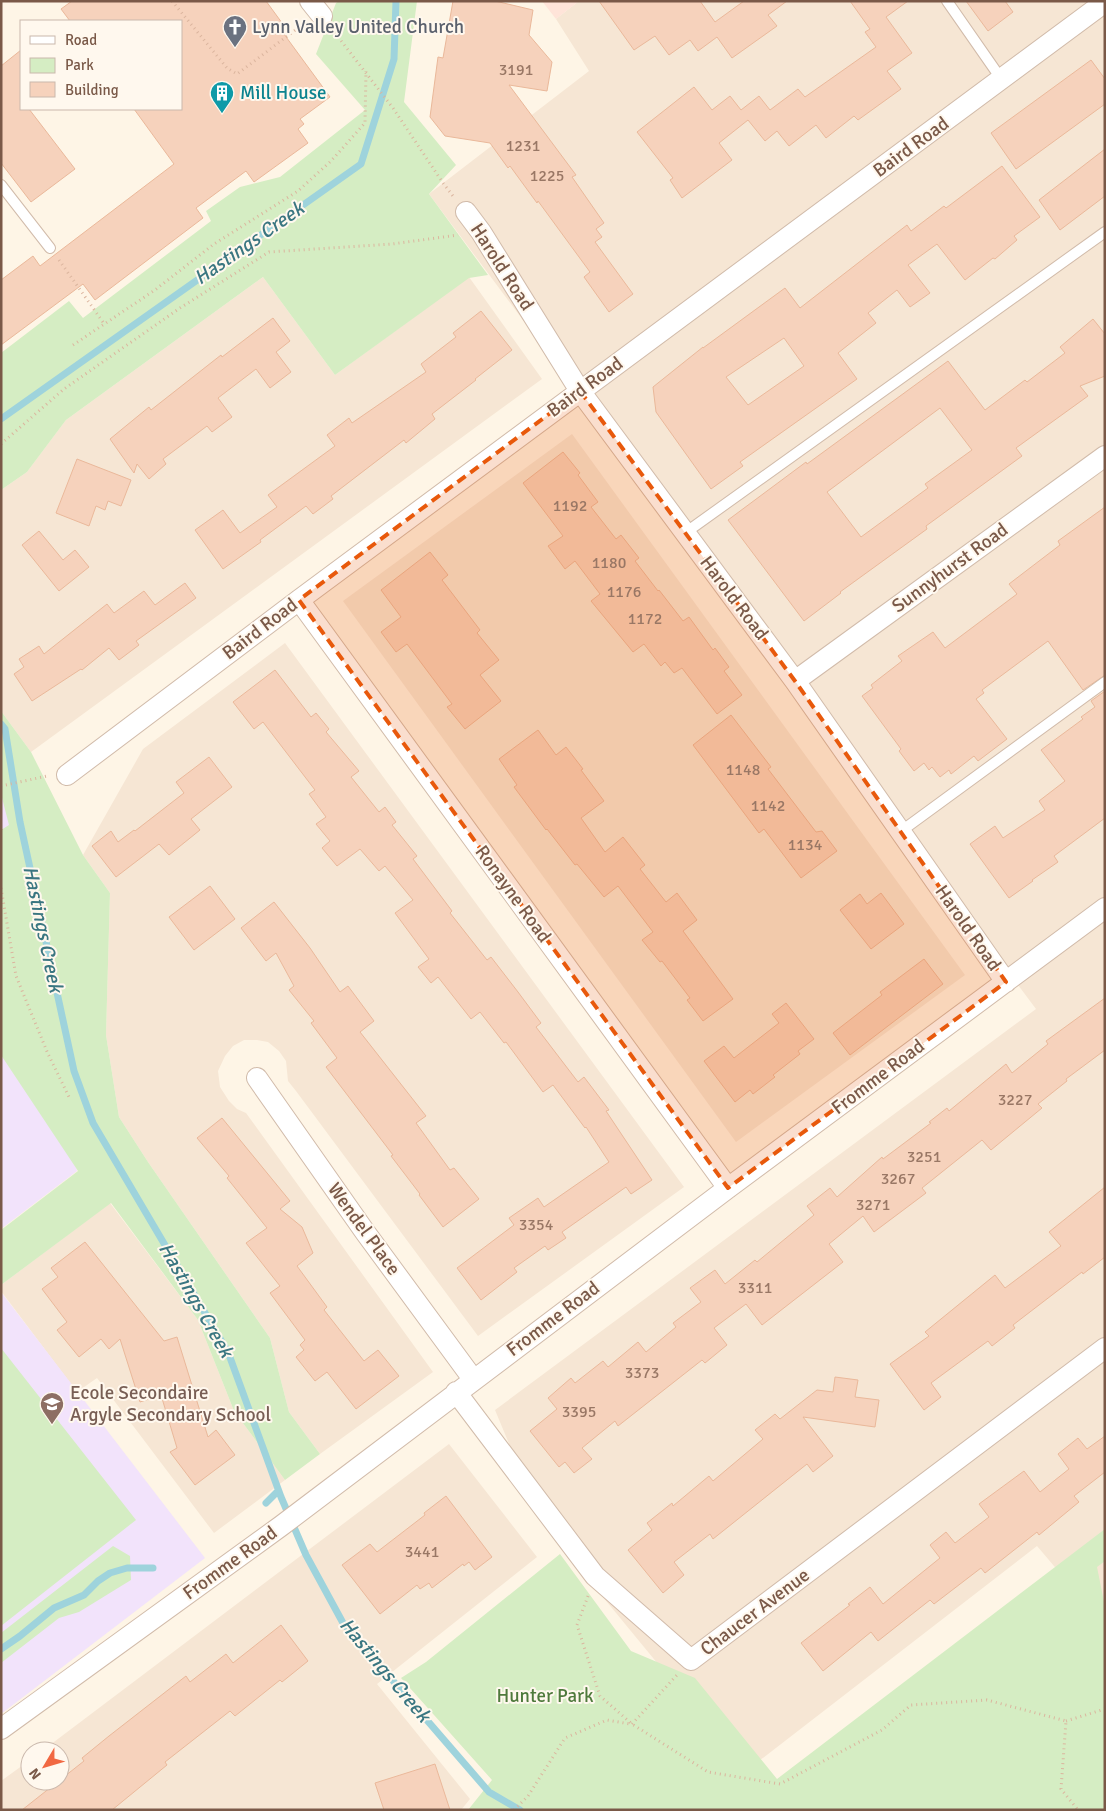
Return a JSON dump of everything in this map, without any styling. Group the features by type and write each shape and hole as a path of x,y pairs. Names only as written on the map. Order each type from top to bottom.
{"street":[{"name":"Baird Road","path":"67,775 298,600 1105,2"},
{"name":"Harold Road","path":"466,212 481,232 580,390 795,681 1006,982"},
{"name":"Sunnyhurst Road","path":"795,681 1105,456"},
{"name":"Ronayne Road","path":"298,600 728,1188"},
{"name":"Fromme Road","path":"1,1729 281,1526 473,1379 1105,908"},
{"name":"Wendel Place","path":"257,1078 365,1232 473,1379"},
{"name":"Chaucer Avenue","path":"456,1392 595,1576 691,1660 1105,1348"}],"lane":[{"path":"947,1 1002,80"},
{"path":"1,185 50,248"},
{"path":"685,533 1105,232"},
{"path":"900,832 1105,682"}],"path":[{"path":"172,1 227,68 237,74 317,10 366,71 443,183 466,212"},
{"path":"73,345 156,290 214,244 285,200 331,161 365,123 366,71"},
{"path":"1,444 64,390 180,308 269,252 392,244 481,232"},
{"path":"50,248 105,325"},
{"path":"3,786 40,777"},
{"path":"1,888 16,976 48,1054 70,1099"},
{"path":"595,1576 577,1625 600,1696 632,1724 708,1772 780,1784 882,1730 911,1705 987,1700 1066,1721 1105,1709"},
{"path":"632,1724 691,1660"},
{"path":"514,1810 528,1796 565,1738 607,1720 632,1724"},
{"path":"1066,1721 1062,1789 1078,1810"}],"highlighted area":[{"path":"580,391 795,681 1006,982 728,1188 299,600"}],"shaded area":[{"path":"542,1 579,1 556,19"},
{"path":"579,1 1105,1 1105,1626 1037,1546 746,1771 542,1523 495,1410 1036,1009 429,194 589,71 556,19"},
{"path":"263,277 335,375 469,277 542,379 31,752 1,711 1,490 27,472 66,420"},
{"path":"572,434 965,975 736,1142 343,601"},
{"path":"285,643 684,1187 478,1336 288,1081 286,1061 279,1051 268,1042 257,1040 244,1040 233,1046 225,1056 218,1071 220,1087 237,1109 246,1113 433,1372 320,1454 289,1412 270,1338 119,1117 106,1035 110,893 83,855 143,749"},
{"path":"1,777 77,1171 1,1229"},
{"path":"110,1203 198,1320 234,1411 285,1480 214,1533 97,1378 77,1392 1,1291 1,1285"},
{"name":"Ecole Secondaire Argyle Secondary School","path":"1,1292 205,1558 1,1714"},
{"path":"449,1444 537,1557 377,1684 470,1799 461,1810 1,1810 1,1781 20,1767 20,1791 70,1791 70,1741 55,1741"}],"green space":[{"path":"339,1 417,1 404,102 456,165 429,194 488,275 469,278 335,375 263,277 66,420 27,472 1,490 1,353 69,301 83,318 211,221 206,211 240,187 280,177 365,110 316,54 336,3"},
{"path":"1,711 31,752 83,855 110,893 106,1035 119,1117 270,1338 289,1412 320,1454 285,1480 234,1411 198,1320 111,1203 1,1285 1,1230 78,1171 1,1055 1,830 9,825 1,794"},
{"path":"1,1348 136,1520 1,1626"},
{"name":"Hunter Park","path":"1105,1529 1105,1561 1097,1567 1105,1607 1105,1810 468,1810 492,1780 401,1678 426,1662 560,1554 631,1651 695,1678 777,1779"},
{"path":"113,1546 130,1556 131,1580 79,1612 59,1618 1,1663 1,1633"}],"building":[{"path":"72,1 266,1 285,27 281,30 330,97 300,119 304,124 298,129 308,143 254,182 246,171 196,208 203,218 95,300 83,284 1,345 1,280 33,256 40,266 174,164 135,110 182,110 182,20 69,20 61,9"},
{"path":"453,1 495,1 533,10 529,35 552,62 547,91 509,85 576,175 572,177 604,223 596,229 602,237 595,242 633,294 609,312 584,277 590,272 538,201 537,203 510,166 508,168 490,143 445,136 430,117 438,57 443,58"},
{"path":"599,1 700,1 715,22 744,1 787,1 768,15 777,26 732,58 717,37 698,51 690,40 669,55 655,36 634,50"},
{"path":"850,1 908,1 886,17 912,53 887,71 901,89 858,120 854,116 826,138 816,125 789,146 777,131 765,141 748,120 719,143 732,160 682,198 670,180 673,178 637,132 694,87 712,110 730,96 741,110 759,96 770,110 798,89 805,97 876,47 865,32 870,29"},
{"path":"966,1 1005,1 1013,12 988,31"},
{"path":"20,51 20,110 30,110 75,169 31,202 1,163 1,66"},
{"path":"1091,60 1105,79 1105,104 1016,169 991,133"},
{"path":"1105,149 1105,196 1060,230 1039,200"},
{"path":"1002,166 1040,217 1014,236 1017,240 995,259 993,258 965,280 937,244 908,265 930,293 910,307 897,290 868,313 876,323 838,353 857,379 740,462 743,466 711,489 656,412 653,387 703,347 785,288 800,308 907,225 911,231 944,206 946,208","holes":["784,338 804,366 748,405 726,377"]},
{"path":"481,311 512,350 432,414 435,419 406,443 404,440 331,496 333,499 313,514 306,506 223,569 195,530 223,510 240,533 277,507 268,495 335,446 327,435 349,418 352,423 426,372 421,364 456,337 453,333"},
{"path":"273,318 290,341 276,352 291,372 270,388 256,369 218,398 232,417 212,432 207,426 163,459 166,464 149,479 137,464 134,473 110,439 149,407 151,410 221,355 222,357"},
{"path":"1093,319 1105,334 1105,376 1080,386 1088,396 1016,448 1022,456 926,526 927,529 840,592 804,621 728,520 948,361 985,410 1025,380 1027,382 1065,353 1060,347","holes":["940,408 972,450 925,484 928,488 861,537 827,492"]},
{"path":"563,452 580,473 578,475 598,502 591,507 616,539 621,535 639,558 635,561 683,621 689,617 713,650 715,648 729,667 724,671 742,695 717,714 682,668 674,673 665,662 661,666 644,644 633,652 591,601 600,594 575,561 565,569 548,546 563,536 523,483"},
{"path":"77,459 131,480 121,506 108,501 105,510 96,506 89,526 56,513"},
{"path":"1105,507 1105,675 1083,690 1048,641 982,690 984,693 976,699 1007,739 978,761 974,756 951,774 949,770 940,777 932,767 929,770 924,763 914,771 899,751 901,749 862,696 873,688 871,685 902,661 898,656 933,632 945,648 1017,594 1009,584 1060,545 1058,541"},
{"path":"39,531 63,560 75,550 89,567 59,591 22,545"},
{"path":"430,552 448,575 442,580 480,630 477,633 499,660 480,675 501,701 465,729 447,707 452,704 407,644 396,652 381,632 401,617 381,590"},
{"path":"185,583 196,598 136,641 139,645 119,660 109,648 82,670 32,701 14,674 24,667 19,659 39,646 44,654 107,604 114,613 144,591 155,605"},
{"path":"275,670 311,717 316,713 329,729 326,732 359,771 351,777 379,812 385,807 396,822 392,825 417,856 413,859 452,911 450,913 487,960 491,957 518,992 541,1023 536,1027 578,1082 584,1077 609,1110 606,1111 652,1180 631,1194 626,1187 562,1232 566,1238 548,1250 545,1246 514,1268 517,1272 481,1300 457,1268 514,1225 509,1218 538,1198 544,1207 609,1162 586,1127 553,1085 543,1092 506,1042 504,1043 480,1012 471,1019 438,977 431,983 418,967 429,959 395,913 413,900 385,866 379,871 360,849 337,866 322,848 330,841 316,824 326,817 309,794 315,790 263,722 254,729 233,702"},
{"path":"1105,691 1105,818 1054,856 1058,862 1009,898 970,844 995,826 1003,838 1045,810 1039,801 1065,781 1041,750 1083,719 1081,717 1095,707 1091,701"},
{"path":"731,715 771,767 768,769 816,832 822,831 837,851 801,878 764,829 759,833 693,745"},
{"path":"538,730 556,755 566,747 604,801 581,818 605,852 623,837 645,865 640,869 666,902 677,893 697,920 683,931 733,999 703,1021 687,1000 690,998 662,961 660,962 642,940 653,932 618,886 604,897 546,830 514,787 517,785 499,759"},
{"path":"209,757 232,787 191,819 200,830 169,855 159,844 116,877 92,846 111,831 118,842 135,831 184,793 176,782"},
{"path":"210,886 235,919 194,950 169,917"},
{"path":"881,893 904,924 871,949 840,910 860,894 867,904"},
{"path":"274,902 310,948 340,992 348,986 374,1021 360,1032 426,1116 416,1123 450,1170 454,1168 479,1199 443,1227 391,1156 393,1155 326,1067 337,1058 311,1023 314,1021 289,990 294,986 276,953 266,961 241,928"},
{"path":"924,959 943,984 850,1055 833,1033 882,995 880,992"},
{"path":"1105,998 1105,1050 1066,1079 1067,1081 1038,1104 1042,1108 991,1150 982,1140 922,1188 926,1193 874,1232 863,1216 829,1244 843,1262 762,1325 746,1304 714,1328 727,1345 705,1363 702,1360 618,1426 615,1421 582,1448 592,1459 574,1473 565,1462 559,1467 530,1431 557,1409 548,1398 571,1378 575,1383 603,1361 608,1367 638,1342 646,1352 676,1327 673,1323 701,1302 690,1288 715,1270 725,1284 755,1260 757,1262 814,1215 807,1206 830,1188 837,1197 882,1157 883,1159 931,1123 929,1122 947,1108 949,1111 1006,1064 1012,1073 1048,1044 1046,1041"},
{"path":"786,1003 814,1039 798,1051 800,1054 773,1075 775,1077 753,1094 750,1090 735,1102 704,1061 724,1046 734,1058 779,1023 772,1014"},
{"path":"222,1118 290,1201 280,1209 302,1227 313,1253 297,1266 327,1307 324,1310 364,1361 378,1350 399,1376 356,1409 327,1372 315,1381 296,1357 304,1350 300,1345 305,1340 270,1293 280,1286 246,1243 267,1228 227,1178 229,1176 197,1138"},
{"path":"1105,1187 1105,1257 1083,1274 1082,1272 1013,1325 1015,1328 992,1346 988,1341 931,1383 941,1397 924,1410 890,1364 929,1336 925,1332 995,1275 1005,1288 1061,1246 1049,1232"},
{"path":"85,1242 164,1341 177,1337 208,1437 216,1430 235,1455 195,1485 170,1452 177,1448 161,1395 140,1402 120,1339 109,1349 101,1339 79,1357 57,1330 67,1322 42,1289 58,1277 51,1268"},
{"path":"835,1377 858,1380 855,1397 879,1400 875,1427 803,1417 833,1456 813,1472 807,1464 713,1539 710,1534 674,1562 684,1575 663,1593 628,1550 652,1530 647,1523 672,1503 673,1506 709,1476 713,1481 763,1439 755,1430 775,1414 780,1419 817,1390 833,1392"},
{"path":"1105,1436 1105,1472 1074,1496 1079,1502 1039,1535 1037,1532 985,1573 981,1568 934,1604 930,1600 878,1641 871,1632 823,1671 801,1643 870,1587 883,1604 940,1558 930,1545 946,1532 955,1543 989,1517 979,1504 1024,1471 1040,1492 1069,1469 1058,1454 1078,1438 1087,1449"},
{"path":"446,1496 492,1557 475,1570 469,1562 464,1566 463,1564 432,1588 429,1583 420,1589 417,1585 380,1614 342,1565 370,1544 377,1552 425,1515 424,1513"},
{"path":"281,1625 308,1661 282,1682 280,1680 235,1716 230,1711 165,1762 167,1765 112,1810 22,1810 46,1791 70,1791 70,1772 84,1761 82,1758 186,1676 190,1682 226,1654 233,1663"},
{"path":"435,1764 450,1810 384,1810 375,1783"}],"waterway":[{"name":"Hastings Creek","path":"1,419 361,164 394,59 396,1"},
{"name":"Hastings Creek","path":"1,724 5,729 20,822 74,1071 93,1123 228,1352 281,1497 306,1555 343,1623 489,1792 520,1810"},
{"path":"266,1503 278,1491"},
{"path":"1,1649 54,1608 84,1595 98,1581 110,1573 127,1568 153,1568"}],"place":[{"name":"Lynn Valley United Church","path":"235,48"},
{"name":"Mill House","path":"222,114"},
{"name":"Ecole Secondaire Argyle Secondary School","path":"52,1425"}]}
